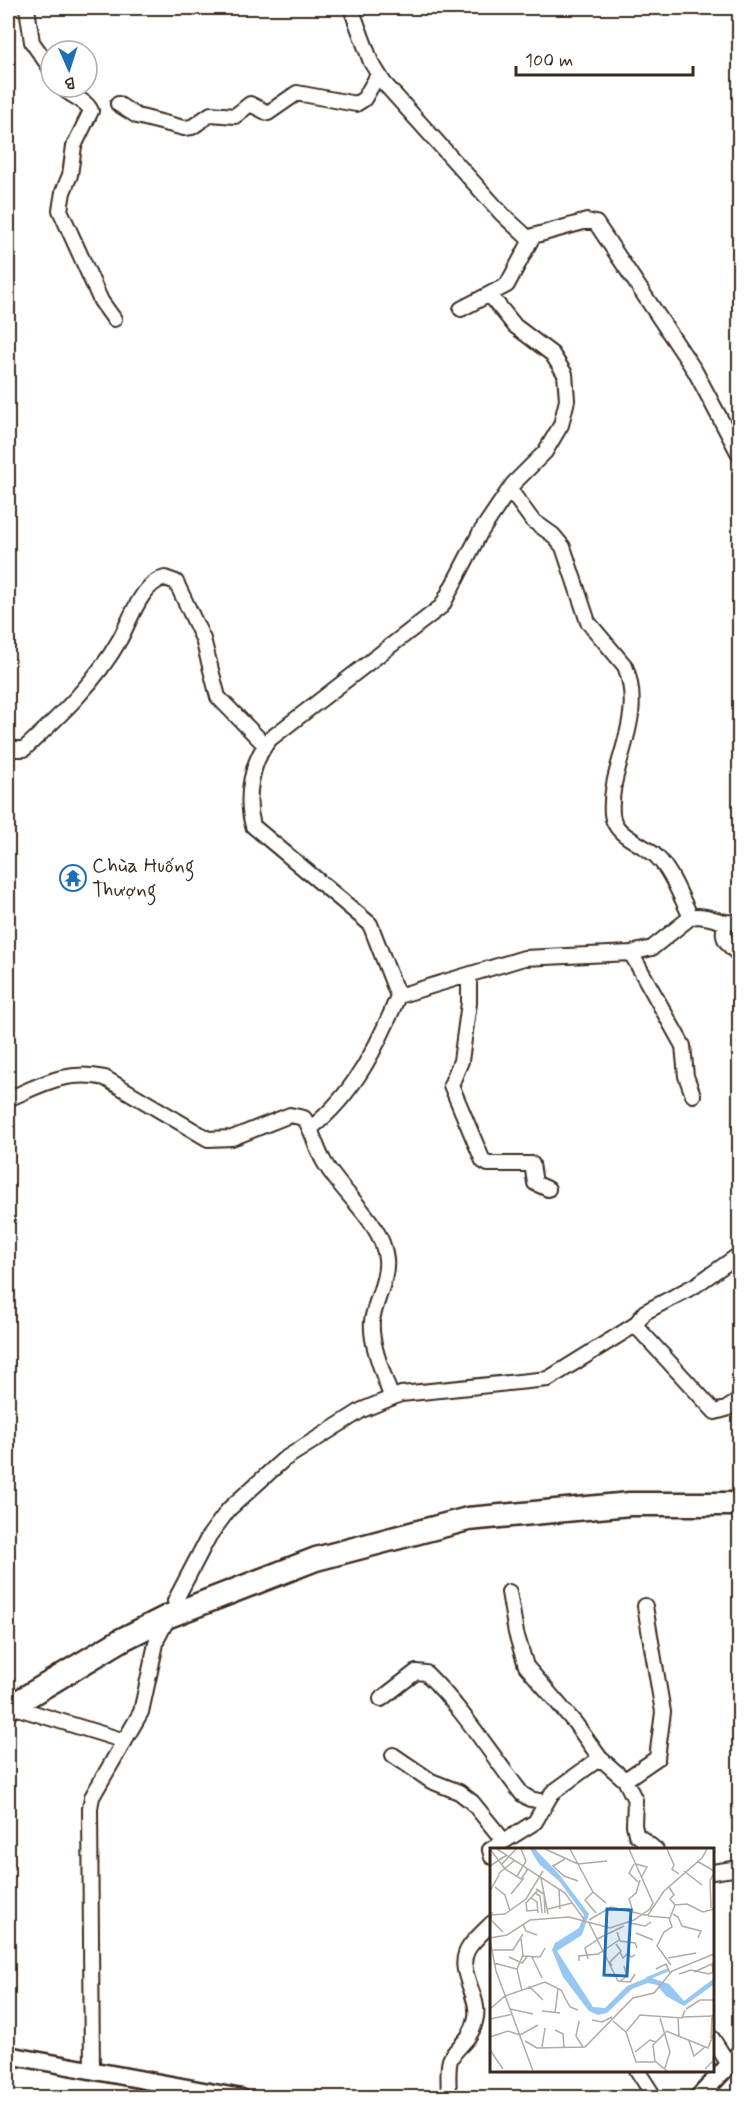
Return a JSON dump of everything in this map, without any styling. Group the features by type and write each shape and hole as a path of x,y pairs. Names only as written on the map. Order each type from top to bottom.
{"highway":[{"path":"9,1703 172,1608 292,1562 464,1506 633,1492 740,1492"},
{"path":"292,1562 468,1518 630,1504 740,1504"}],"street":[{"path":"27,8 32,42 39,52"},
{"path":"351,8 378,75 502,214 530,240"},
{"path":"118,104 137,116 184,128 192,127 211,114 238,115 250,104 268,113 273,112 297,93 356,104 364,99 378,75"},
{"path":"76,99 87,104 91,111 74,146 70,176 60,200 60,210 101,301 114,319"},
{"path":"461,309 507,285 530,240 537,234 588,221 596,223 699,379 740,456"},
{"path":"311,1128 340,1103 378,1045 398,996 370,924 253,826 251,789 255,763 265,745 442,606 480,533 510,490 552,443 564,416 567,387 565,374 552,354 509,321 490,295"},
{"path":"510,490 532,520 553,535 563,547 588,622 625,666 628,674 631,722 615,780 612,814 619,831 657,857 691,917"},
{"path":"8,744 13,749 24,749 68,709 110,655 146,591 154,581 165,578 176,582 203,639 218,697 265,745"},
{"path":"398,996 524,958 631,953 660,943 691,917 702,916 733,922"},
{"path":"733,922 722,931 723,938 740,956"},
{"path":"631,953 683,1046 686,1076 693,1095"},
{"path":"469,975 470,1003 461,1061 452,1078 452,1092 483,1161 496,1165 532,1164 535,1183 548,1189"},
{"path":"8,1099 55,1077 98,1076 208,1139 232,1138 290,1116 304,1118 311,1128 322,1159 382,1243 386,1266 376,1304 373,1335 391,1397"},
{"path":"92,2071 88,1822 92,1797 146,1701 157,1639 209,1536 229,1509 284,1460 362,1410 391,1397 548,1379 635,1325 645,1312 696,1285 740,1254"},
{"path":"635,1325 715,1412 740,1400"},
{"path":"509,1592 516,1633 526,1666 575,1723 600,1758 625,1780 635,1800 636,1834 654,1848"},
{"path":"625,1780 657,1758 663,1712 645,1606"},
{"path":"381,1699 416,1672 426,1673 462,1711 474,1731 522,1794 530,1800 545,1802"},
{"path":"9,1703 125,1741"},
{"path":"393,1755 430,1781 459,1792 472,1802 503,1840"},
{"path":"493,1848 535,1822 552,1793 600,1758"},
{"path":"714,1872 740,1868"},
{"path":"449,2097 450,2062 469,2038 476,2019 477,2004 465,1974 465,1959 468,1948 490,1925"},
{"path":"698,2097 734,2058 714,2040"},
{"path":"8,2055 242,2097"},
{"path":"638,2072 655,2097"}],"place":[{"name":"Chùa Huống Thượng","path":"73,878"}]}
